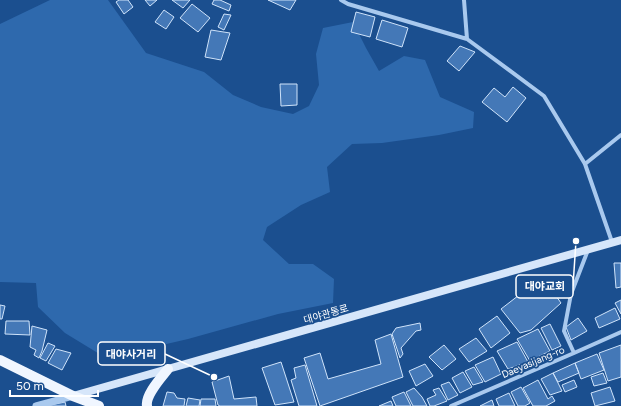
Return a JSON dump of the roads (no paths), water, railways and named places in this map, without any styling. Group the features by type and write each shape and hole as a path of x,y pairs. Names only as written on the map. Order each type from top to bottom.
{"main road":[{"name":"대야관통로","path":"73,396 621,240"},
{"path":"0,360 73,396 100,406"},
{"path":"147,406 146,402 151,392 168,369"}],"street":[{"path":"341,0 348,4 467,39 544,96 585,164 612,243"},
{"path":"464,0 467,39"},
{"path":"585,164 621,135"},
{"path":"574,354 564,331 571,294 588,250"},
{"name":"Daeyasijang-ro","path":"451,406 574,354 621,332"},
{"name":"대야관통로","path":"36,406 73,396"}],"place":[{"name":"대야교회","path":"576,241"},
{"name":"대야사거리","path":"214,377"}]}
